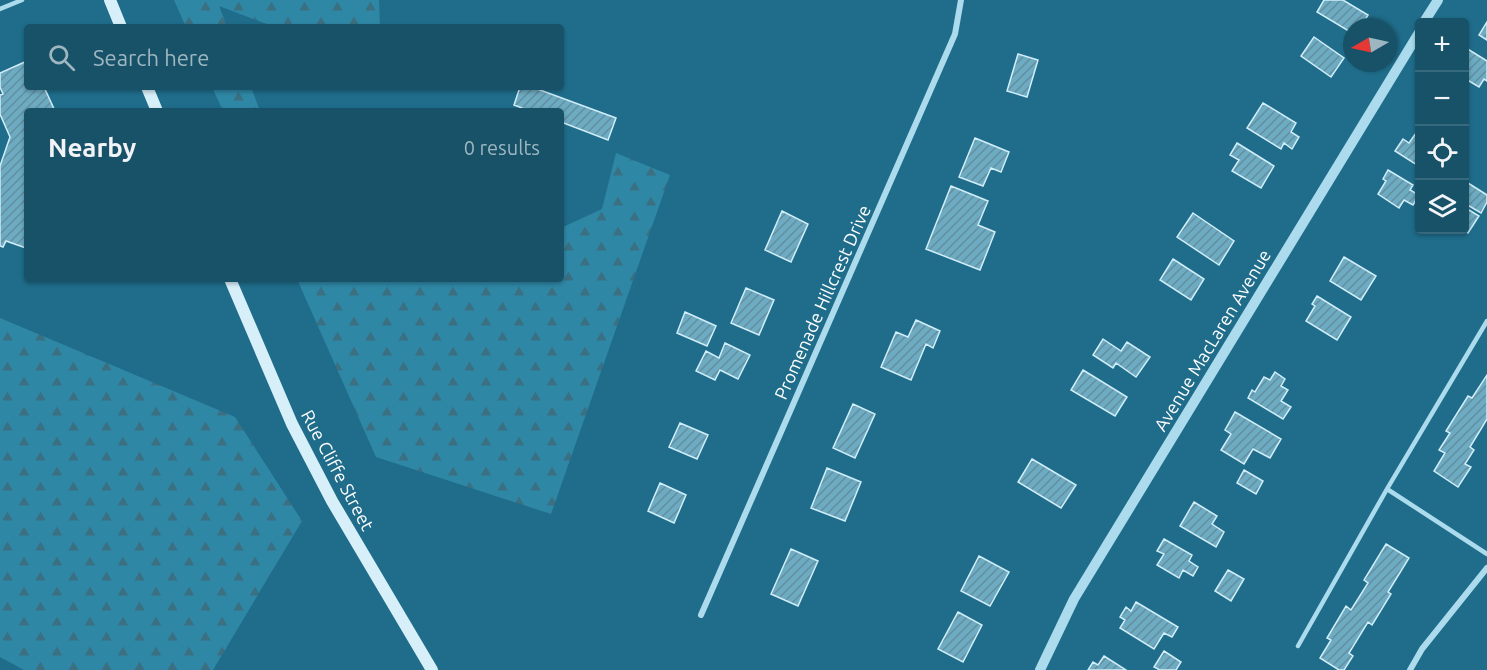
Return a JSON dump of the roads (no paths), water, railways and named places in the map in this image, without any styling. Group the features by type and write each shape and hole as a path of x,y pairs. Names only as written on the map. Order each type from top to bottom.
{"main road":[{"path":"110,0 120,24"},
{"path":"148,90 156,108"},
{"name":"Rue Cliffe Street","path":"231,282 292,424 322,482 432,670"}],"street":[{"name":"Promenade Hillcrest Drive","path":"701,615 955,34 962,0"},
{"path":"1427,18 1438,0"},
{"name":"Avenue MacLaren Avenue","path":"1040,670 1074,599 1415,38"},
{"path":"1410,670 1422,649 1487,568"}],"lane":[{"path":"0,9 22,0"},
{"path":"1298,646 1387,489 1487,321"},
{"path":"1387,489 1487,554"}]}
